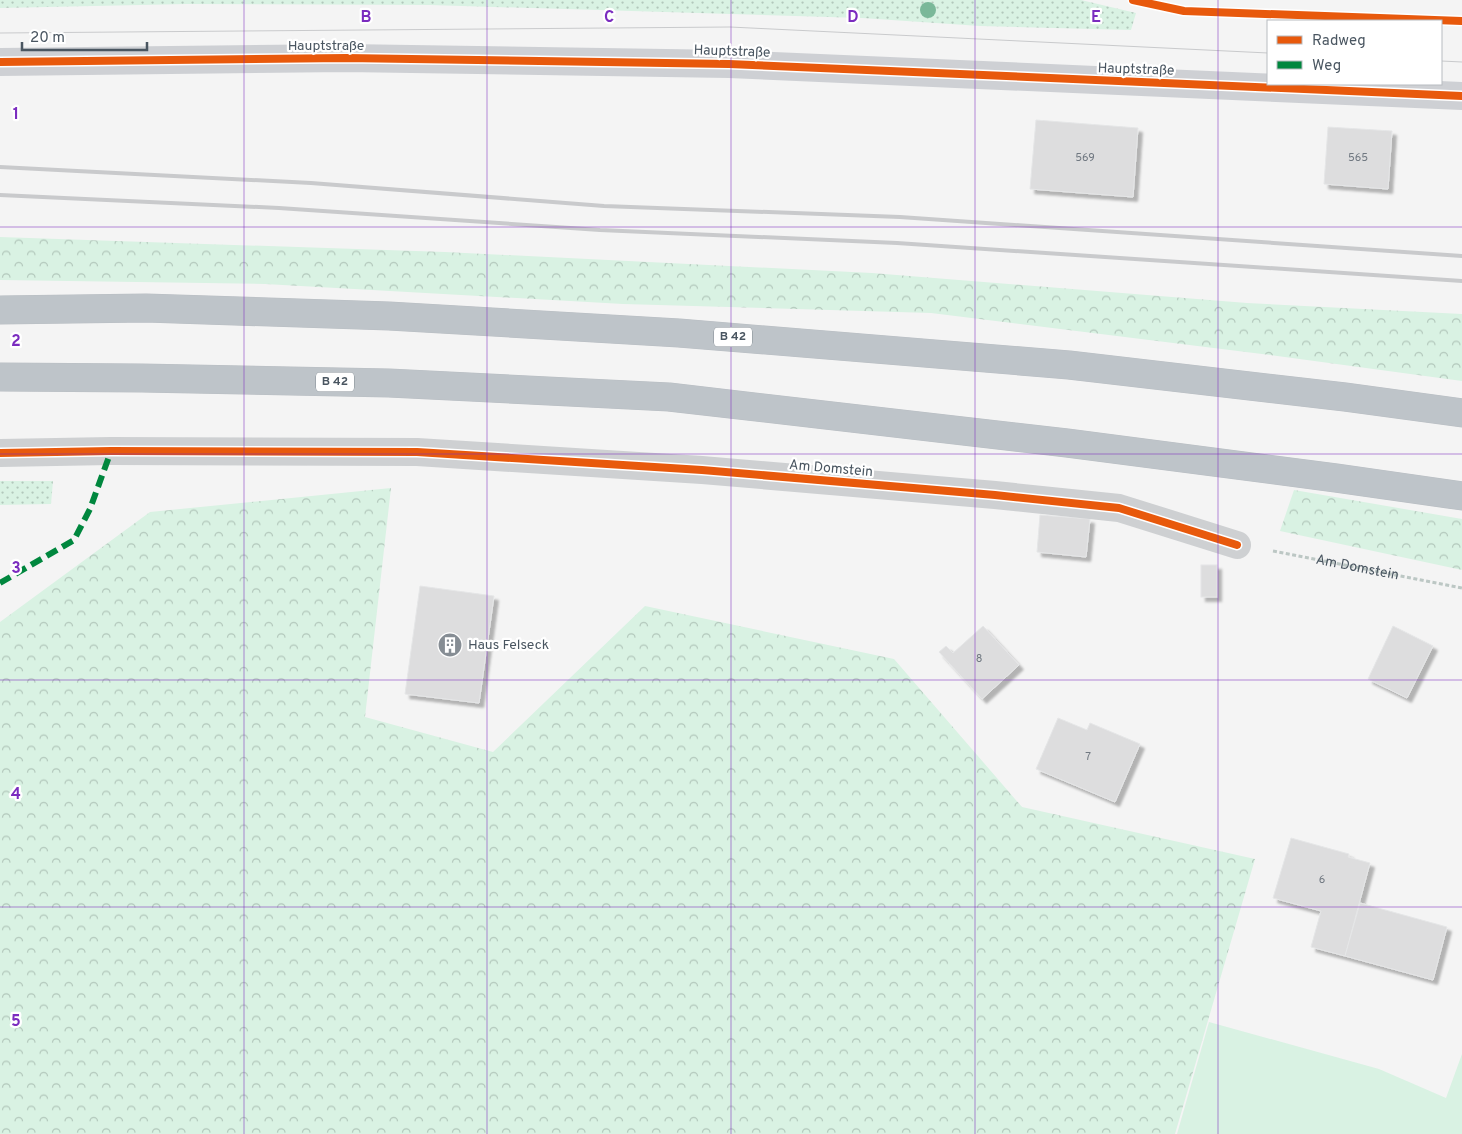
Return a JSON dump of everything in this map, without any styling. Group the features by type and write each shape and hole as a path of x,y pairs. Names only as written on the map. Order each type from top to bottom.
{"highway":[{"name":"B 42","path":"0,310 156,308 389,316 679,332 1069,365 1345,397 1462,413"},
{"name":"B 42","path":"0,377 389,383 669,398 1067,442 1462,496"}],"street":[{"name":"Hauptstraße","path":"0,62 346,58 719,64 1462,96"},
{"name":"Am Domstein","path":"0,452 417,452 712,471 995,495 1119,508 1238,545"}],"green space":[{"path":"0,0 1081,0 1136,13 1131,30 980,26 862,18 430,5 187,4 0,8"},
{"path":"0,237 445,252 872,273 1247,303 1462,314 1462,381 931,313 623,304 265,284 0,280"},
{"path":"0,481 53,481 51,504 0,505"},
{"path":"391,488 365,717 493,752 645,606 894,659 1022,807 1255,859 1175,1134 0,1134 0,622 150,512"},
{"path":"1294,490 1462,519 1462,570 1280,531"},
{"path":"1209,1022 1379,1069 1446,1098 1462,1054 1462,1134 1177,1134"}],"building":[{"path":"1036,120 1138,128 1133,197 1030,189"},
{"path":"1328,127 1392,131 1388,189 1324,184"},
{"path":"1040,515 1090,519 1086,557 1037,552"},
{"path":"1201,565 1217,565 1217,597 1201,597"},
{"name":"Haus Felseck","path":"420,586 494,596 479,703 405,694"},
{"path":"983,626 1019,665 982,699 939,652 946,646 953,653"},
{"path":"1393,626 1433,646 1407,698 1368,679"},
{"path":"1058,718 1087,730 1090,723 1140,744 1115,802 1036,769"},
{"path":"1291,838 1349,854 1348,857 1370,863 1345,956 1311,947 1321,911 1273,898"},
{"path":"1360,903 1447,927 1433,980 1345,956"}],"tram line":[{"path":"0,33 730,27 1267,53"},
{"path":"1442,61 1462,62"}],"railway":[{"path":"0,167 311,183 604,206 900,217 1462,256"},
{"path":"0,195 279,208 600,230 897,243 1462,281"}],"marked path":[{"path":"0,583 74,540 90,509 111,451"}],"cycle path":[{"path":"1133,0 1184,11 1434,20"},
{"path":"1442,20 1462,21"},
{"path":"0,62 346,58 729,64 1462,96"},
{"path":"0,453 111,451 417,452 702,470 995,495 1119,508 1237,545"}],"place":[{"name":"Haus Felseck","path":"450,645"}]}
